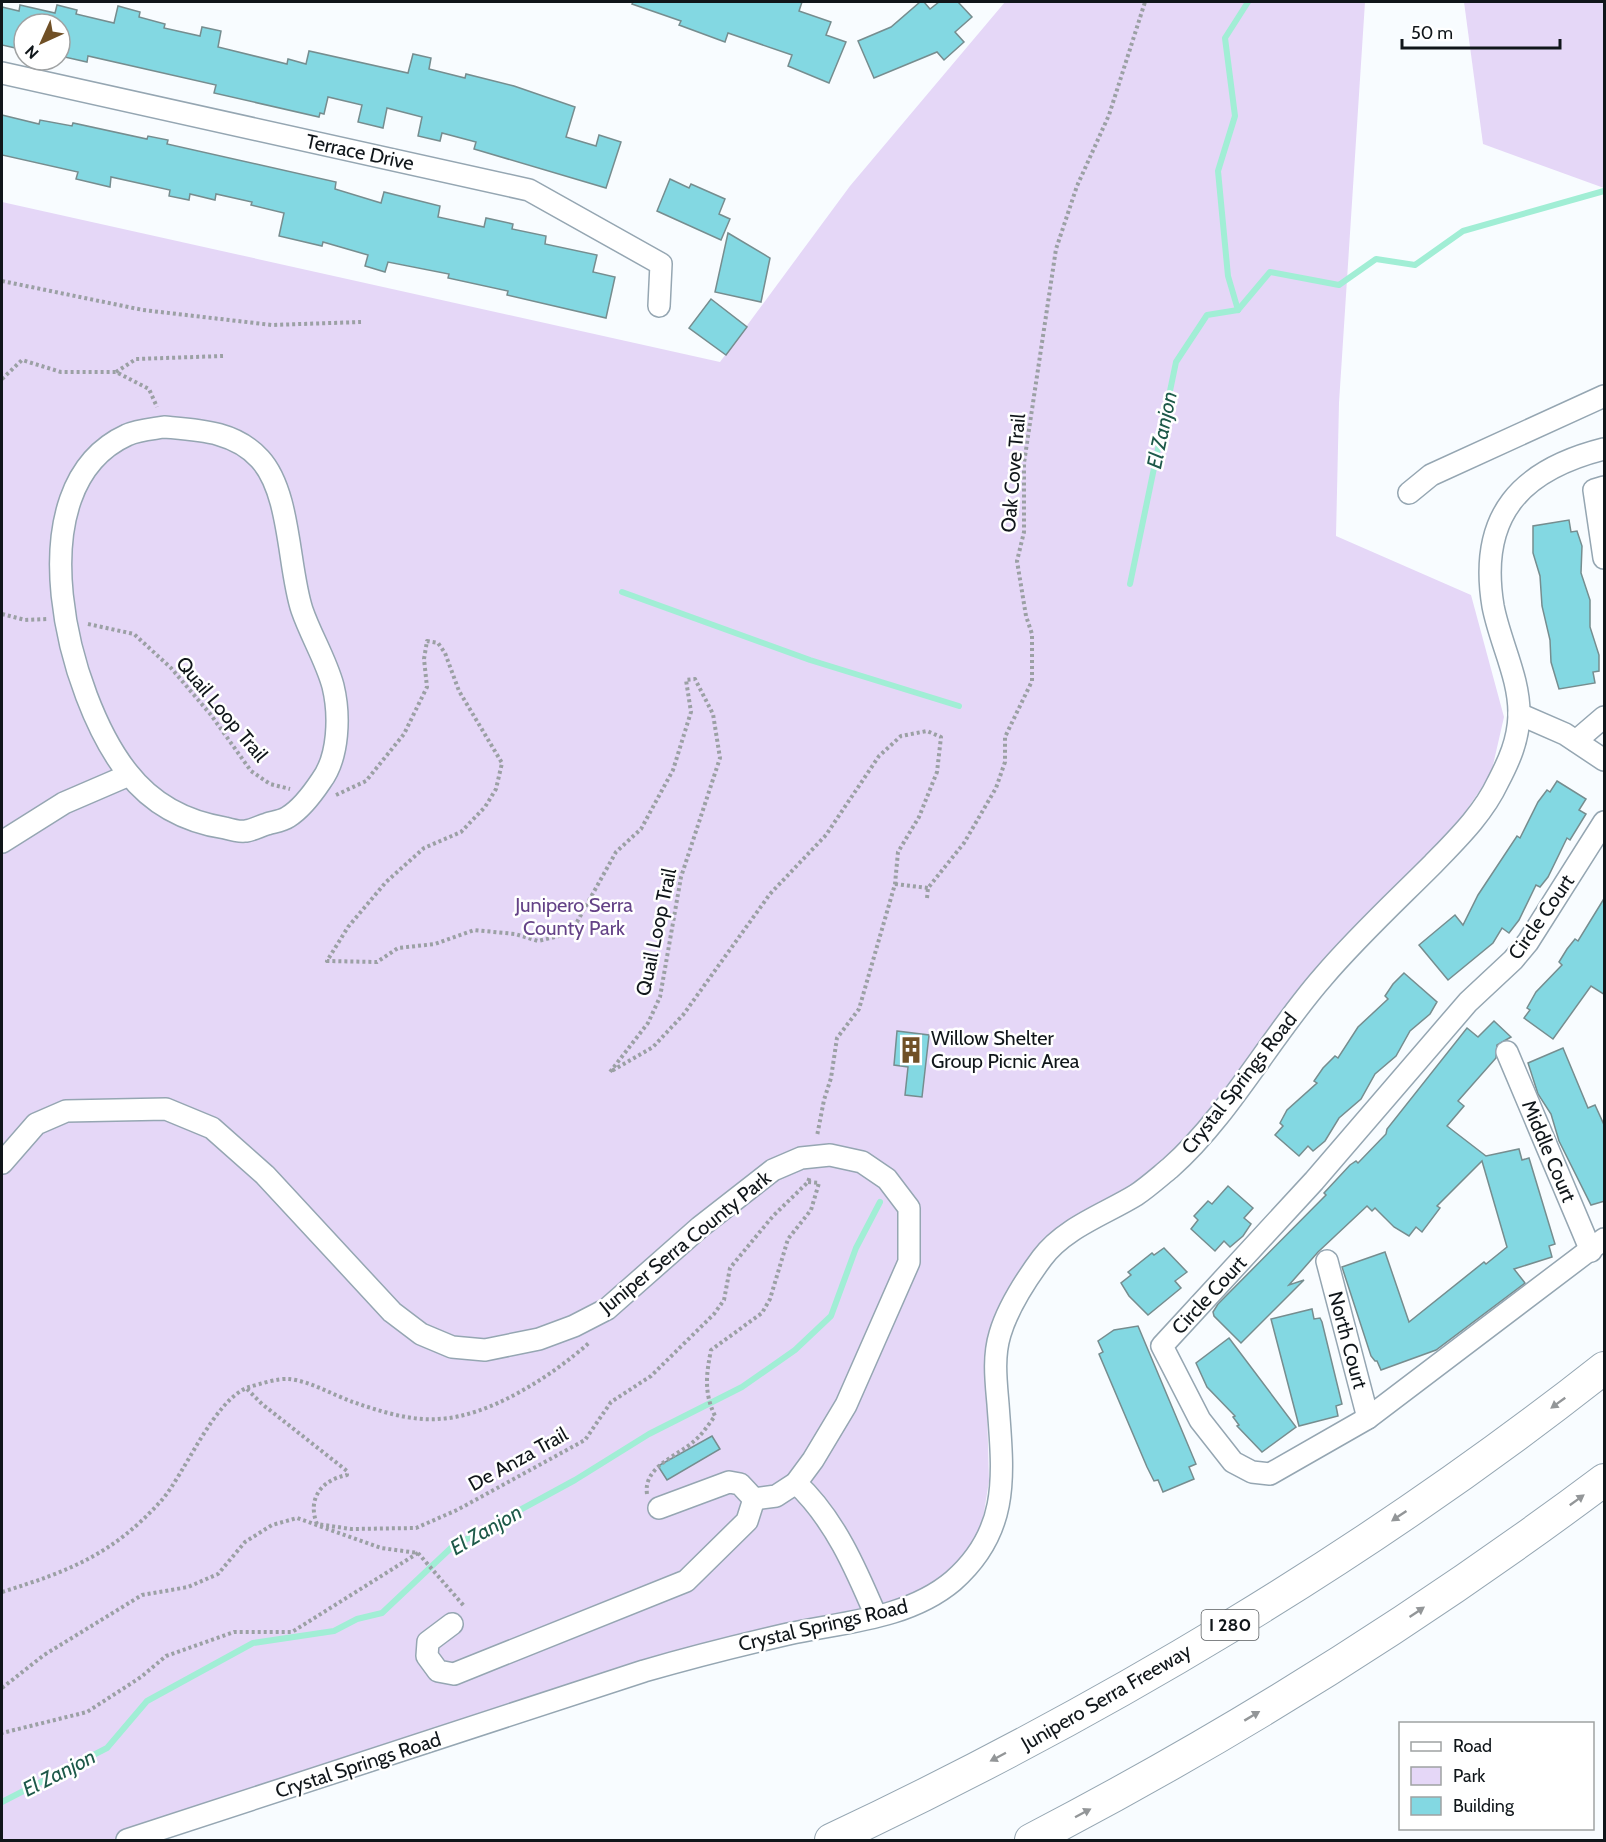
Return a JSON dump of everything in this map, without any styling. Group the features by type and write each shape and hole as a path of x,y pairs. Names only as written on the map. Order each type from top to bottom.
{"highway":[{"name":"Junipero Serra Freeway","path":"831,1840 1029,1740 1217,1633 1413,1506 1605,1368"},
{"path":"1031,1840 1212,1740 1349,1656 1485,1566 1605,1480"}],"street":[{"name":"Terrace Drive","path":"2,73 529,190 661,264 659,306"},
{"path":"1409,493 1431,475 1605,396"},
{"path":"164,427 226,436 246,446 261,460 272,479 285,519 301,608 333,687 337,732 329,770 312,793 288,817 244,832 197,824 174,814 129,775 107,741 87,696 64,619 60,542 72,493 101,452 128,434 147,430 164,427"},
{"name":"Crystal Springs Road","path":"127,1840 710,1651 876,1616 919,1603 950,1583 974,1560 991,1533 1001,1499 1003,1466 995,1371 999,1336 1012,1303 1045,1253 1067,1235 1140,1192 1173,1166 1202,1135 1323,976 1473,823 1495,790 1514,751 1519,714 1514,674 1493,605 1491,572 1494,538 1506,507 1524,485 1546,469 1578,455 1605,449"},
{"path":"1605,487 1593,490 1605,558"},
{"path":"1519,714 1576,741 1605,760"},
{"path":"1576,741 1605,717"},
{"path":"2,842 64,803 129,775"},
{"name":"Circle Court","path":"1598,1245 1368,1418 1270,1474 1252,1472 1233,1462 1200,1420 1162,1346 1314,1181 1468,1002 1513,960 1528,942 1605,822"},
{"name":"Middle Court","path":"1507,1052 1598,1245"},
{"name":"Juniper Serra County Park","path":"2,1163 36,1124 66,1111 166,1109 212,1128 257,1167 392,1312 422,1334 452,1347 485,1350 539,1339 574,1326 607,1309 700,1227 773,1170 801,1158 812,1165 830,1155 862,1162 887,1179 909,1208 909,1262 846,1405 796,1483 776,1496 754,1499"},
{"name":"North Court","path":"1327,1262 1368,1418"},
{"path":"461,1619 428,1642 427,1656 438,1671 454,1674 686,1581 747,1521 754,1499 740,1484 729,1482 654,1502"},
{"path":"796,1483 816,1502 858,1573 876,1616"}],"path":[{"name":"Oak Cove Trail","path":"928,888 964,843 996,788 1005,762 1005,737 1032,681 1032,634 1026,616 1017,561 1024,532 1024,463 1056,249 1077,186 1109,116 1145,2"},
{"path":"2,280 143,310 272,325 361,322"},
{"path":"116,372 136,359 223,356"},
{"path":"2,379 22,360 61,372 116,372 149,388 157,402 158,415 147,430"},
{"name":"Quail Loop Trail","path":"2,614 25,620 64,619 134,634 171,668 211,715 251,771 270,784 340,796 366,781 409,726 426,687 424,659 427,641 438,644 445,653 459,691 502,763 496,789 485,807 461,832 424,848 386,882 348,927 327,961 377,962 398,948 435,944 474,930 515,934 538,940 560,936 577,922 616,852 641,830 673,770 690,712 686,680 695,679 713,714 720,758 681,877 660,996 648,1023 610,1072 652,1047 683,1015 770,894 826,835 879,756 901,736 927,731 941,737 937,772 919,817 898,852 895,884 858,1009 837,1038 831,1078 824,1100 812,1165"},
{"path":"895,884 928,888 927,898"},
{"path":"801,1178 812,1165"},
{"name":"De Anza Trail","path":"2,1688 44,1655 142,1595 188,1587 218,1574 244,1542 272,1525 297,1518 317,1524 351,1529 416,1528 457,1510 585,1440 611,1402 651,1376 714,1314 724,1300 730,1268 773,1216 808,1182 812,1165"},
{"path":"654,1502 646,1488 658,1466 693,1443 715,1416 708,1401 706,1377 711,1350 762,1313 788,1239 815,1200 819,1183 808,1182"},
{"path":"2,1592 96,1557 130,1532 163,1499 218,1412 246,1388 288,1378 387,1412 438,1419 492,1407 557,1368 591,1341"},
{"path":"246,1388 262,1404 347,1472 347,1476 326,1483 318,1491 313,1503 313,1514 317,1524 348,1539 381,1548 418,1554 439,1575 461,1619"},
{"path":"2,1733 87,1712 141,1677 166,1656 222,1636 234,1632 292,1632 418,1554"}],"green space":[{"name":"Junipero Serra County Park","path":"1005,2 1365,2 1339,403 1336,536 1471,595 1504,717 1491,774 1457,824 1307,980 1188,1139 1158,1172 1090,1209 1050,1238 992,1348 987,1409 989,1481 981,1531 964,1562 930,1587 903,1599 799,1624 354,1759 111,1840 2,1840 2,202 720,362 850,186"},
{"path":"1464,2 1604,2 1604,188 1483,144"}],"building":[{"path":"633,2 802,2 799,11 831,22 826,35 846,42 829,83 788,66 792,55 728,33 725,42 679,25 681,21 632,4"},
{"path":"920,2 924,2 930,9 939,2 958,2 972,17 955,32 964,42 944,60 937,52 874,78 858,41 891,27"},
{"path":"20,5 51,12 12,12 12,47 2,45 2,7 19,11"},
{"path":"57,5 77,10 76,14 114,23 118,6 140,12 139,17 165,24 164,28 200,36 202,27 221,31 218,47 287,64 288,59 306,64 309,51 408,73 413,54 431,58 429,69 465,78 466,74 514,86 575,107 566,137 596,146 599,135 621,142 606,188 474,149 476,142 442,133 440,141 418,136 422,117 387,108 383,128 358,122 362,105 328,97 324,114 320,113 319,117 214,93 216,85 88,56 87,62 72,59 72,12 55,12"},
{"path":"2,115 39,124 40,120 72,126 73,123 147,139 148,136 168,140 167,144 336,182 335,189 381,203 384,192 440,206 438,217 484,227 486,218 513,224 512,229 546,236 545,244 597,255 593,272 615,277 606,318 507,295 508,291 448,278 449,274 388,262 385,272 365,266 368,255 323,242 322,246 279,236 284,213 251,205 252,202 216,194 215,200 190,194 189,200 169,196 170,190 111,177 110,187 76,179 78,172 2,155"},
{"path":"670,179 689,188 691,184 725,199 719,214 730,219 721,240 657,211"},
{"path":"728,233 770,258 761,302 715,292"},
{"path":"711,299 747,327 726,355 689,328"},
{"path":"1569,520 1571,532 1577,531 1582,546 1581,573 1590,600 1590,627 1599,655 1599,671 1593,672 1595,683 1559,689 1551,662 1550,640 1542,606 1540,576 1533,553 1533,526"},
{"path":"1557,781 1586,799 1579,810 1586,814 1570,840 1567,838 1548,877 1540,887 1536,885 1519,920 1509,933 1502,928 1493,943 1448,980 1419,945 1455,915 1463,925 1478,895 1517,836 1520,838 1538,802 1547,790 1550,792"},
{"path":"1605,897 1605,995 1591,986 1553,1039 1524,1018 1530,1010 1527,1008 1536,992 1562,965 1559,962 1567,949 1575,939 1578,941"},
{"path":"1404,973 1437,1002 1430,1014 1410,1031 1396,1056 1375,1074 1361,1099 1339,1118 1325,1141 1313,1151 1308,1146 1299,1156 1275,1135 1283,1126 1280,1123 1287,1110 1317,1083 1314,1081 1323,1068 1335,1056 1338,1058 1358,1027 1388,999 1385,996"},
{"path":"1494,1021 1511,1037 1497,1045 1496,1058 1458,1101 1464,1106 1447,1126 1486,1156 1519,1149 1522,1160 1529,1158 1555,1244 1549,1246 1552,1257 1514,1269 1525,1283 1436,1350 1381,1370 1377,1361 1371,1356 1342,1267 1385,1252 1409,1322 1484,1262 1486,1264 1507,1247 1482,1161 1437,1206 1440,1208 1422,1232 1416,1227 1409,1236 1394,1227 1375,1208 1372,1211 1367,1206 1318,1252 1289,1285 1304,1280 1241,1343 1214,1316 1213,1312 1218,1304 1326,1195 1324,1193 1350,1165 1356,1161 1358,1163 1386,1134 1387,1129 1467,1028 1478,1037"},
{"name":"Willow Shelter Group Picnic Area","path":"897,1031 929,1035 922,1097 905,1095 908,1067 894,1065"},
{"path":"1563,1048 1588,1108 1595,1105 1605,1127 1605,1201 1591,1205 1559,1141 1551,1114 1538,1094 1528,1063"},
{"path":"1228,1186 1253,1208 1244,1218 1251,1224 1243,1236 1230,1247 1224,1241 1215,1251 1191,1229 1198,1220 1194,1216 1208,1201 1212,1204"},
{"path":"1164,1248 1187,1272 1175,1281 1181,1288 1148,1315 1129,1296 1121,1283 1131,1275 1128,1272 1152,1253 1154,1255"},
{"path":"1312,1309 1314,1319 1320,1318 1322,1322 1342,1404 1336,1406 1338,1416 1299,1426 1271,1319"},
{"path":"1138,1326 1196,1464 1189,1467 1194,1479 1163,1492 1158,1480 1154,1481 1147,1467 1099,1354 1103,1352 1098,1341 1114,1330"},
{"path":"1229,1338 1296,1427 1262,1452 1237,1426 1239,1425 1233,1417 1235,1416 1207,1387 1196,1363"},
{"path":"712,1436 720,1449 667,1480 658,1466"}],"waterway":[{"path":"1238,310 1228,276 1218,171 1235,116 1225,38 1248,2"},
{"path":"1238,310 1270,272 1339,285 1376,259 1415,265 1463,231 1604,191"},
{"name":"El Zanjon","path":"1130,584 1176,362 1207,315 1238,310"},
{"path":"622,592 810,660 959,706"},
{"name":"El Zanjon","path":"2,1802 107,1748 147,1701 253,1643 334,1631 357,1619 382,1613 452,1547 575,1480 649,1434 742,1387 795,1350 831,1316 856,1248 880,1202"}],"place":[{"name":"Willow Shelter Group Picnic Area","path":"911,1050"}]}
